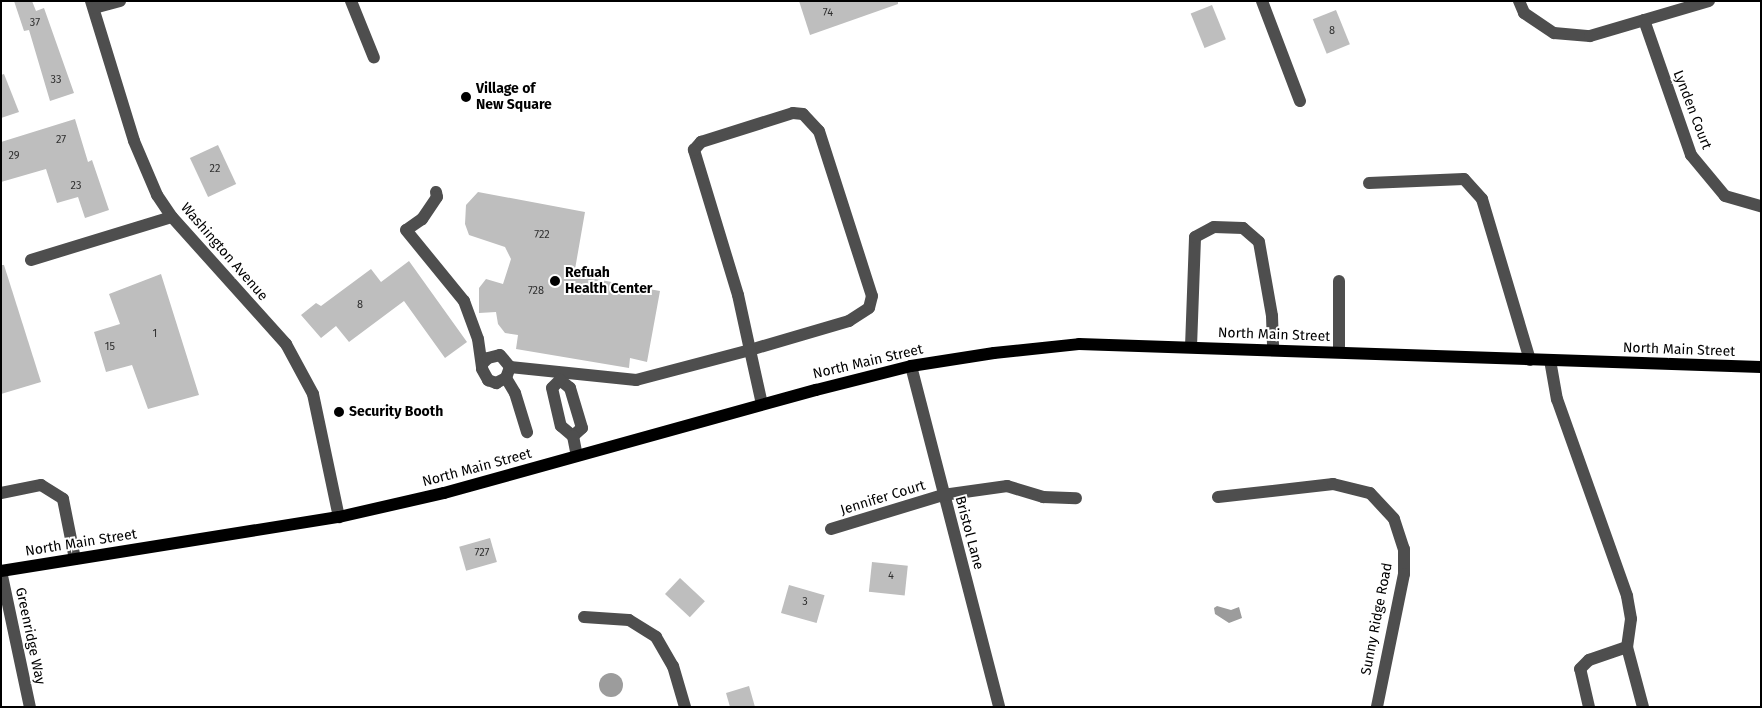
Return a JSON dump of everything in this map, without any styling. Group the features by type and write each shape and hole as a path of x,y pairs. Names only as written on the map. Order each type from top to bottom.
{"main road":[{"name":"North Main Street","path":"1,571 339,517 444,493 762,404 911,366 994,353 1079,344 1761,367"}],"street":[{"path":"92,5 120,1"},
{"path":"351,1 374,58"},
{"path":"1262,1 1300,101"},
{"path":"1519,1 1524,13 1554,33 1590,36 1709,1"},
{"name":"Washington Avenue","path":"92,5 134,141 157,195 172,217 286,344 309,385 313,394 339,517"},
{"name":"Lynden Court","path":"1644,20 1691,155 1725,196 1761,206"},
{"path":"436,192 437,196 422,219 406,230 464,301 478,338 482,364 488,380 496,383 508,373 636,380 750,350 849,320 869,308 872,296 819,131 804,114 793,113 701,142 694,150 695,163 738,295 750,350 762,404"},
{"path":"1369,183 1464,179 1482,199 1530,360"},
{"path":"31,260 172,217"},
{"path":"1191,347 1195,237 1214,227 1243,228 1259,242 1272,316 1273,350"},
{"path":"1339,282 1339,352"},
{"path":"482,364 488,358 500,355 508,373 527,432"},
{"path":"1550,360 1557,399 1627,596 1631,619 1627,647 1643,707"},
{"name":"Bristol Lane","path":"911,366 999,707"},
{"path":"559,376 570,388 582,428 573,436"},
{"path":"559,376 552,388 561,426 573,436 577,456"},
{"name":"Sunny Ridge Road","path":"1218,497 1333,484 1370,493 1394,519 1404,549 1404,574 1377,707"},
{"path":"1,493 41,485 63,499 75,559"},
{"name":"Jennifer Court","path":"831,529 943,495 1007,486 1043,497 1076,498"},
{"name":"Greenridge Way","path":"1,571 30,707"},
{"path":"584,617 629,620 656,637 673,666 685,707"},
{"path":"1589,707 1580,668 1589,660 1603,653 1627,647"}],"shaded area":[{"path":"1217,606 1231,610 1239,607 1242,618 1229,623 1215,614 1214,608"},
{"path":"611,673 619,677 623,685 619,693 611,697 603,693 599,685 603,677"}],"building":[{"path":"14,1 32,1 36,11 44,8 74,93 50,101 29,30 24,31"},
{"path":"799,1 898,1 898,4 810,35"},
{"path":"1212,5 1226,39 1205,48 1191,14"},
{"path":"1336,10 1350,44 1327,54 1313,19"},
{"path":"4,74 19,112 1,118 1,75"},
{"path":"75,119 88,162 92,160 109,210 85,218 78,197 57,203 46,169 1,182 1,142"},
{"path":"218,145 236,184 208,197 190,158"},
{"name":"Refuah Health Center","path":"478,192 585,212 574,275 660,291 647,362 630,358 629,368 516,349 518,335 505,333 498,324 496,312 479,313 479,288 486,279 503,284 511,259 505,247 469,235 465,224 466,205"},
{"path":"409,261 467,342 445,358 404,301 349,342 336,326 321,338 301,315 316,303 321,306 371,269 381,282"},
{"path":"1,265 4,265 41,382 1,394"},
{"path":"161,274 199,395 148,409 132,365 106,372 94,332 120,324 109,294"},
{"path":"490,538 497,562 466,571 459,547"},
{"path":"872,562 908,566 905,596 869,592"},
{"path":"680,578 705,601 690,617 665,594"},
{"path":"789,585 825,595 817,623 781,613"},
{"path":"749,686 755,707 730,707 726,693"}],"place":[{"name":"Village of New Square","path":"466,97"},
{"name":"Refuah Health Center","path":"555,281"},
{"name":"Security Booth","path":"339,412"}]}
